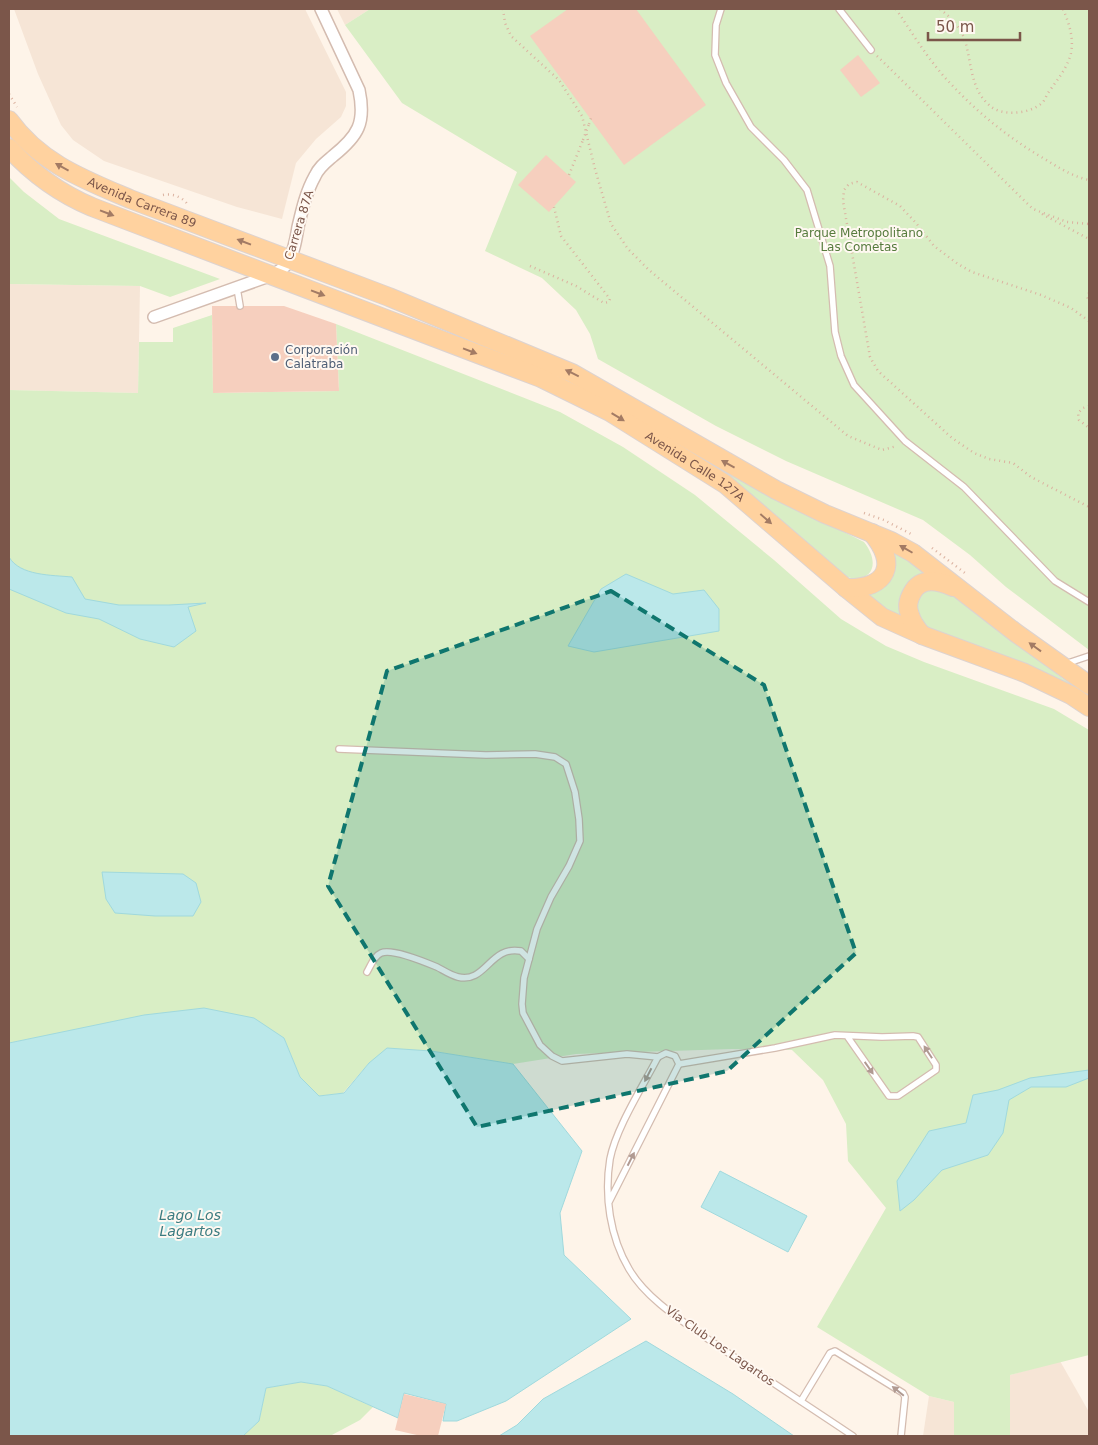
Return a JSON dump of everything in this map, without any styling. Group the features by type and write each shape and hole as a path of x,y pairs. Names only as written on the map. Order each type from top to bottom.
{"main road":[{"name":"Avenida Carrera 89","path":"14,114 27,142 39,153 70,172 130,199 290,259"},
{"name":"Avenida Carrera 89","path":"9,148 44,179 77,200 272,276"},
{"name":"Avenida Calle 127A","path":"290,259 407,304 572,373 776,490 825,514 891,541 913,553 1060,666 1089,685"},
{"name":"Avenida Calle 127A","path":"272,276 540,378 610,412 725,484 882,617 922,635 1025,672 1089,706"},
{"path":"846,588 866,587 874,584 883,575 886,560 885,552 872,533"},
{"path":"922,635 913,623 908,610 909,598 915,588 922,582 934,581 961,590"}],"street":[{"name":"Carrera 87A","path":"154,318 272,276 281,271 290,259 302,209 316,174 322,166 350,143 359,129 362,119 362,104 359,90 321,9"}],"lane":[{"path":"721,9 716,25 714,54 726,83 751,127 784,160 807,190 830,266 834,332 841,356 854,385 905,441 964,487 1055,581 1089,602"},
{"path":"838,9 871,50"},
{"path":"237,288 240,306"},
{"path":"1060,666 1089,656"},
{"path":"339,749 486,756 534,754 555,756 566,764 575,792 580,841 569,866 547,905 537,929 524,978 523,1013 540,1045 552,1056 562,1061 627,1054 658,1056 662,1053 670,1054 678,1059 679,1064 608,1202"},
{"path":"367,972 374,959 380,953 386,952 412,958 457,977 470,978 478,975 498,955 506,951 521,951 529,959"},
{"path":"679,1064 775,1048 835,1035 913,1036 918,1038 936,1064 936,1070 898,1096 889,1096 848,1036"},
{"name":"Vía Club Los Lagartos","path":"658,1056 615,1140 610,1158 607,1184 608,1202 618,1247 630,1270 641,1285 671,1312 754,1372 802,1401 853,1436"},
{"path":"802,1401 830,1353 835,1351 903,1393 905,1398 901,1436"}],"path":[{"path":"503,9 505,23 511,36 559,80 582,116 594,169 611,224 628,249 649,270 848,436 882,450 895,447 905,441"},
{"path":"896,9 949,82 988,120 1017,142 1066,172 1089,180"},
{"path":"940,9 956,22 964,37 976,88 989,106 1000,112 1017,112 1034,108 1043,102 1064,70 1071,54 1072,35 1063,9"},
{"path":"871,50 1033,209 1089,239"},
{"path":"9,94 14,114"},
{"path":"569,175 591,118"},
{"path":"1089,321 1071,308 1041,295 980,275 958,264 934,246 900,206 856,182 849,184 844,190 843,200 870,357 878,370 952,438 974,453 1014,463 1030,477 1089,507"},
{"path":"158,197 170,194 185,200 191,210"},
{"path":"530,266 576,286 604,302 609,302 610,299 561,236 554,207"},
{"path":"1033,209 1067,222 1089,224"},
{"path":"1089,293 1089,302"},
{"path":"1089,406 1083,408 1078,413 1079,420 1089,428"}],"highlighted area":[{"path":"611,591 764,685 856,953 727,1071 477,1127 328,886 387,671"}],"shaded area":[{"path":"14,9 305,9 346,92 346,106 341,117 316,139 296,163 282,219 237,207 104,161 73,140 61,125 38,74"},
{"path":"337,9 370,9 345,25"},
{"path":"9,284 140,286 138,393 9,390"},
{"path":"1060,1361 1089,1412 1089,1436 1010,1436 1010,1375"},
{"path":"929,1396 954,1402 954,1436 923,1436"}],"green space":[{"name":"Parque Metropolitano Las Cometas","path":"370,9 1089,9 1089,650 1006,587 970,555 923,520 786,461 716,426 598,359 590,334 576,310 542,278 485,251 517,172 402,103 345,25"},
{"path":"9,177 24,192 59,219 220,279 170,297 140,286 9,284"},
{"path":"212,315 213,393 339,391 336,324 560,412 623,447 695,495 774,560 841,619 886,646 924,662 1054,709 1089,730 1089,1355 1010,1375 1010,1436 954,1436 954,1402 929,1396 817,1327 886,1208 848,1161 846,1124 823,1080 792,1050 732,1049 576,1054 513,1064 431,1051 369,1063 343,1093 319,1096 300,1077 284,1038 34,1038 9,1043 9,390 138,393 139,342 173,342 173,328"},
{"path":"602,397 738,479 864,542 872,557 872,570 863,577 846,577"},
{"path":"890,548 931,575 905,622 862,594"},
{"path":"932,587 952,592 1062,678 1089,695 1089,699 1060,680 927,629 915,614 919,597 923,592"},
{"path":"301,1382 327,1386 373,1407 360,1420 330,1436 243,1436 259,1421 266,1388"}],"water":[{"path":"9,557 14,563 28,571 46,575 72,577 85,599 119,605 206,603 188,607 196,631 174,647 140,639 99,619 66,613 9,589"},
{"path":"626,574 673,594 704,590 719,609 719,631 594,652 568,646 601,589"},
{"path":"102,872 183,874 196,883 201,902 193,916 115,913 106,899"},
{"name":"Lago Los Lagartos","path":"204,1008 254,1018 284,1038 300,1077 319,1096 344,1093 369,1063 387,1048 431,1051 513,1064 582,1151 560,1213 564,1255 631,1319 506,1401 457,1421 443,1421 446,1404 404,1393 398,1418 327,1386 301,1382 266,1388 259,1421 243,1436 9,1436 9,1043 144,1015"},
{"path":"1089,1070 1089,1078 1066,1087 1031,1087 1009,1100 1003,1133 988,1155 942,1170 914,1200 900,1211 897,1181 929,1131 966,1123 973,1095 998,1090 1030,1078"},
{"path":"720,1171 807,1216 788,1252 701,1207"},
{"path":"646,1341 733,1394 794,1436 499,1436 517,1425 543,1399"}],"building":[{"path":"568,9 636,9 706,105 624,165 530,36"},
{"path":"858,55 880,83 861,97 840,70"},
{"path":"546,155 576,182 549,212 518,185"},
{"name":"Corporación Calatraba","path":"212,306 284,306 336,324 339,391 213,393"},
{"path":"404,1394 446,1404 438,1436 421,1436 395,1430"}],"place":[{"name":"Corporación Calatraba","path":"275,357"}]}
